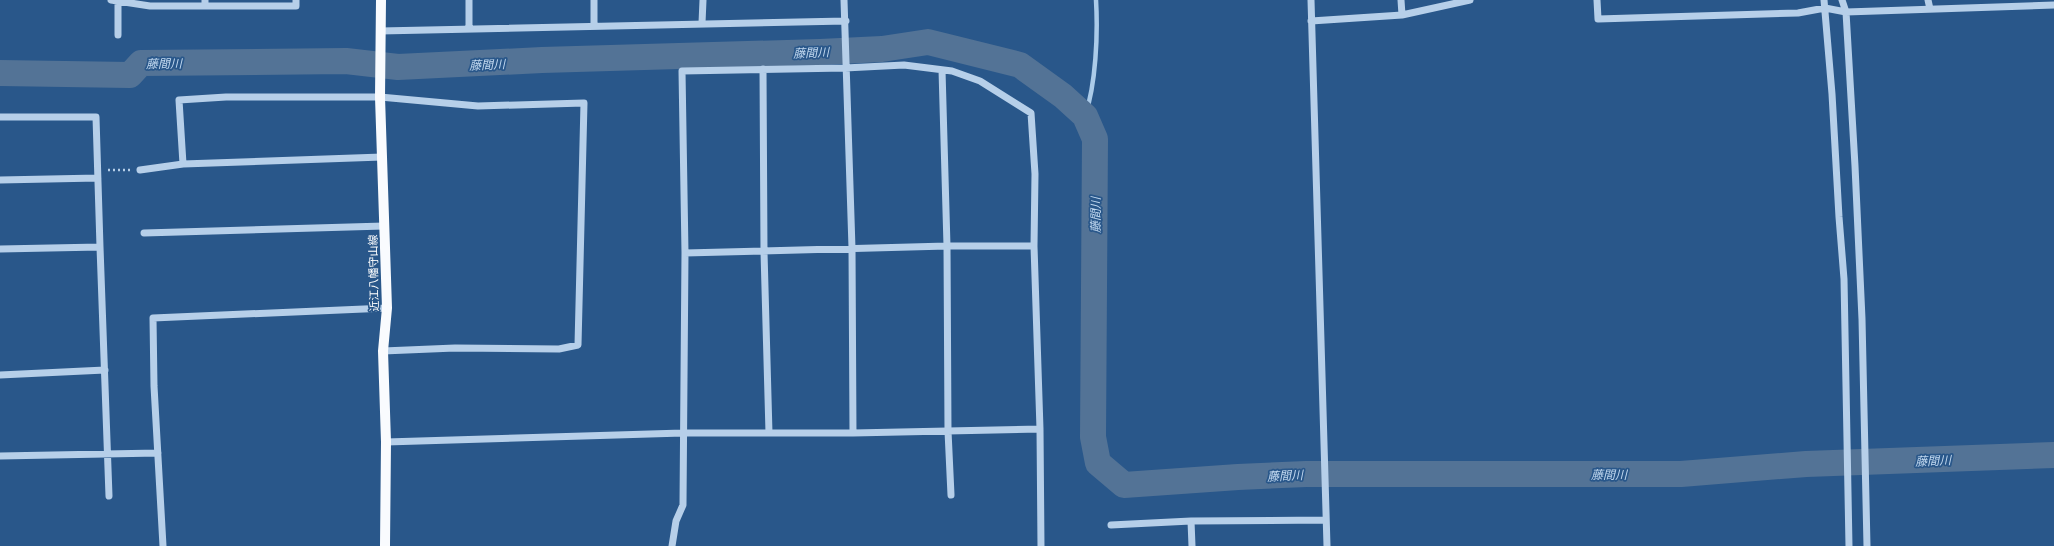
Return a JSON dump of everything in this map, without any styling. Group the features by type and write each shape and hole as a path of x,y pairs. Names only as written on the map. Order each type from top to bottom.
{"main road":[{"name":"近江八幡守山線","path":"381,0 380,97 387,308 383,351 386,442 385,546"}],"street":[{"path":"118,35 115,1 150,6 205,3 296,6 296,0"},
{"path":"469,0 469,28"},
{"path":"594,0 594,26"},
{"path":"702,0 702,23"},
{"path":"844,0 846,21 845,68 852,248 853,433"},
{"path":"1311,0 1320,293 1322,438 1327,546"},
{"path":"1402,0 1402,15"},
{"path":"1311,21 1402,15 1470,0"},
{"path":"1597,0 1598,18 1798,13 1825,8 1846,12 2054,5"},
{"path":"1824,0 1832,94 1838,210 1844,279 1849,474 1849,546"},
{"path":"1842,0 1846,12 1856,174 1865,435 1867,546"},
{"path":"1928,0 1930,9"},
{"path":"380,30 846,21"},
{"path":"672,546 676,521 683,505 685,253 682,71 845,68 904,65 942,70 980,81 1031,113 1035,174 1034,246 1040,429 1041,546"},
{"path":"763,69 764,252 769,433"},
{"path":"942,70 947,246 948,431 951,495"},
{"path":"182,164 179,100 226,97 380,97 478,106 584,103 578,345 559,349 456,348 383,351"},
{"path":"0,117 96,117 109,496"},
{"path":"140,170 182,164 382,157"},
{"path":"0,180 98,174"},
{"path":"144,233 384,226"},
{"path":"685,253 947,246 1034,246"},
{"path":"0,249 100,247"},
{"path":"163,546 154,386 153,318 387,308"},
{"path":"0,375 105,370"},
{"path":"386,442 683,433 853,433 1040,429"},
{"path":"0,456 158,453"},
{"path":"1111,525 1191,521 1326,520"},
{"path":"1191,521 1192,546"}],"path":[{"path":"98,174 140,170"}],"waterway":[{"path":"1085,116 1094,74 1097,28 1096,0"},
{"name":"藤間川","path":"0,73 130,75 141,63 346,61 398,67 542,60 820,52 882,49 928,42 1020,65 1063,96 1085,116 1095,139 1093,437 1098,463 1124,485 1306,474 1681,474 1806,464 2054,455"}]}
